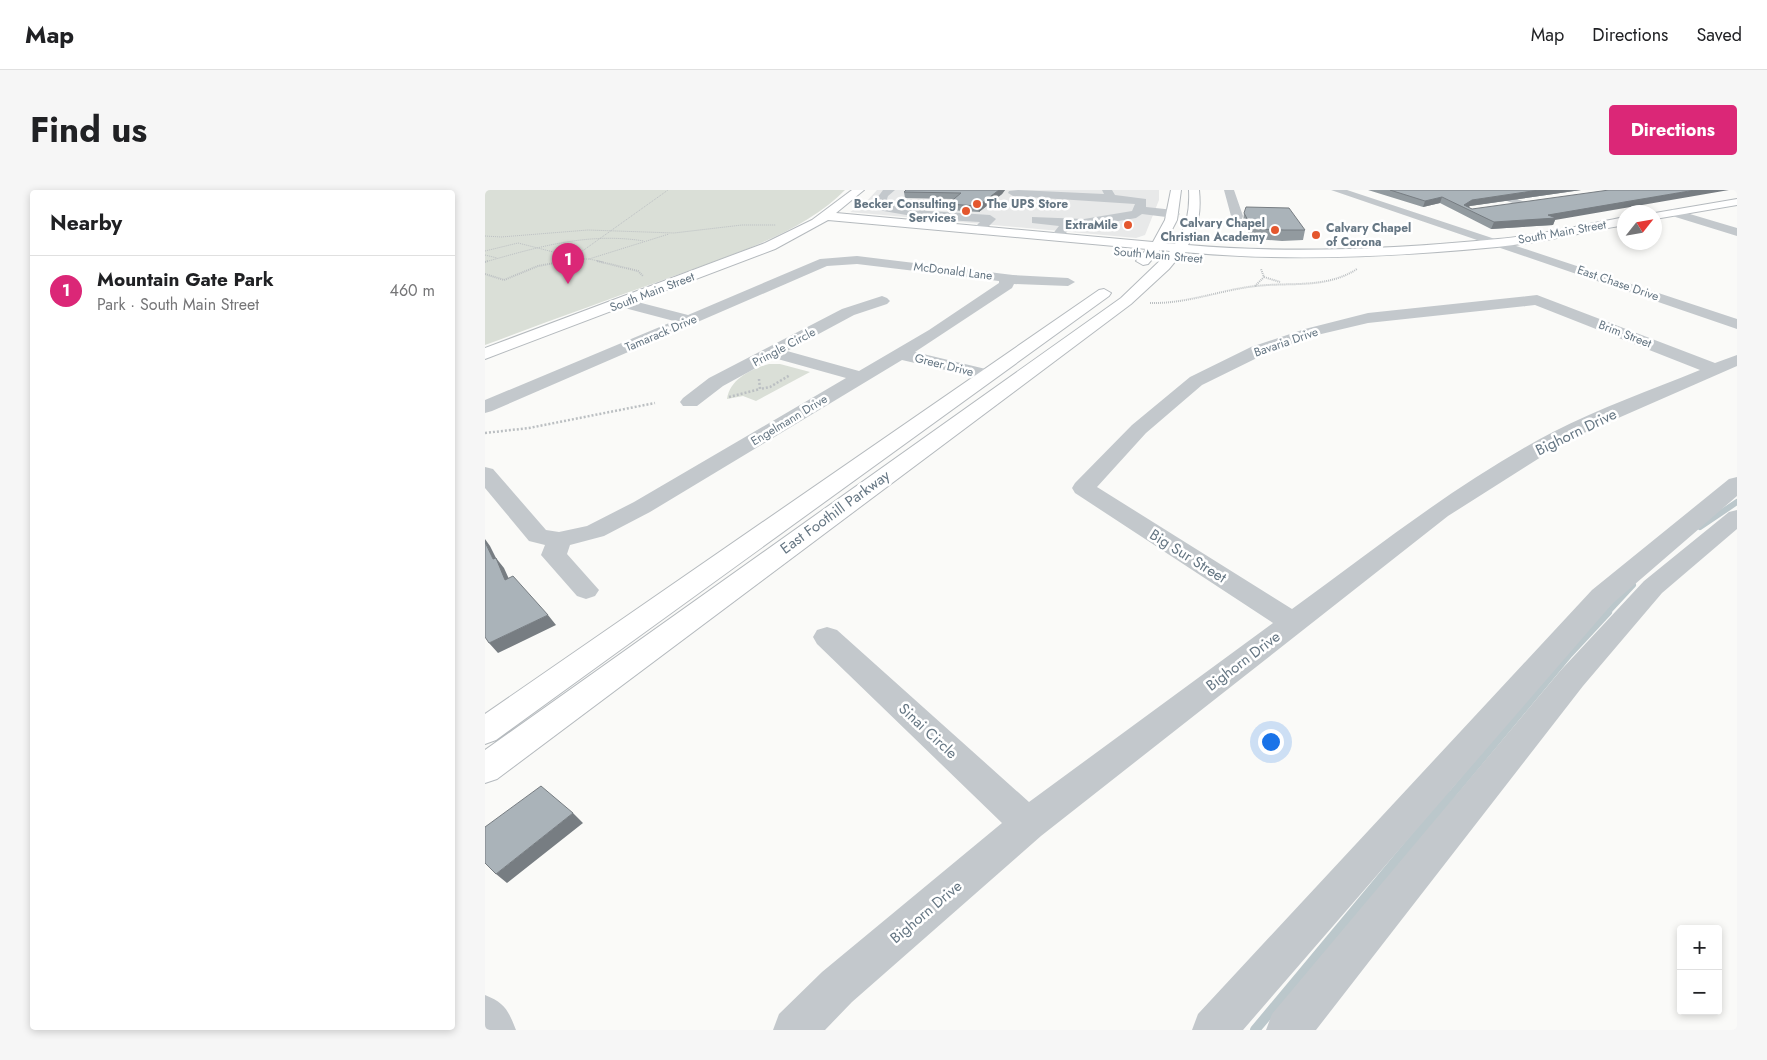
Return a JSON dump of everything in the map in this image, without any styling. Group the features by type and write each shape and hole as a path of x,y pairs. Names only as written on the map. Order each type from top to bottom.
{"main road":[{"path":"821,220 859,190"},
{"path":"1165,251 1174,214 1176,190"},
{"path":"1165,251 1192,226 1197,210 1194,190"},
{"path":"1662,215 1737,202"},
{"name":"South Main Street","path":"821,220 926,233 1165,251"},
{"name":"South Main Street","path":"485,354 770,246 821,220 1057,237 1256,261 1376,260 1471,251 1494,248 1499,243 1617,222"},
{"path":"926,233 943,231 968,234 978,230"},
{"name":"East Foothill Parkway","path":"485,731 1165,251"},
{"name":"East Foothill Parkway","path":"485,769 1125,301 1154,277 1165,251"},
{"path":"887,474 933,428 991,386 996,380 988,375"}],"street":[{"path":"890,190 884,194 878,205 882,208 929,215 990,220"},
{"path":"1229,190 1237,216 1235,224"},
{"path":"1481,190 1529,204 1496,208"},
{"name":"East Chase Drive","path":"1335,193 1348,194 1371,201 1737,324"},
{"path":"978,230 990,220 1009,198 1109,194 1141,200 1174,214"},
{"path":"1063,195 1036,220 1084,224 1135,214 1141,200"},
{"path":"1357,203 1371,201"},
{"path":"1673,213 1737,232"},
{"path":"1057,237 1068,223"},
{"name":"McDonald Lane","path":"837,260 857,260 996,276 1006,280 1018,278 1068,282"},
{"name":"Tamarack Drive","path":"485,407 815,266 837,260"},
{"name":"Engelmann Drive","path":"559,540 595,531 642,507 900,354 1007,285 1006,280"},
{"name":"Brim Street","path":"1537,300 1725,365"},
{"name":"Bavaria Drive","path":"1083,488 1139,429 1196,381 1257,351 1311,332 1368,318 1537,300"},
{"name":"Pringle Circle","path":"690,402 716,382 774,353 848,312 883,301"},
{"path":"622,303 691,320"},
{"path":"774,353 862,377"},
{"name":"Greer Drive","path":"900,354 988,375"},
{"name":"Bighorn Drive","path":"795,1030 837,987 1028,824 1440,511 1503,470 1561,436 1725,365"},
{"path":"485,474 538,536 559,540 553,555 586,590"},
{"path":"1214,1030 1602,597 1737,484"},
{"name":"Big Sur Street","path":"1083,488 1294,623"},
{"path":"1288,1030 1572,678 1653,587 1737,517"},
{"name":"Sinai Circle","path":"827,637 1028,824"},
{"path":"485,1017 494,1030"}],"path":[{"path":"574,257 668,190"},
{"path":"589,259 674,233 742,225 777,225"},
{"path":"485,236 501,237 614,229 674,233"},
{"path":"658,232 658,237"},
{"path":"485,262 567,241 603,236 644,241"},
{"path":"485,251 514,243 581,259"},
{"path":"485,255 498,259"},
{"path":"485,274 504,280 538,266 589,259 638,271 643,276 641,280"},
{"path":"1261,269 1264,277"},
{"path":"1144,302 1191,302 1255,286 1331,279 1357,269"},
{"path":"1264,277 1285,283"},
{"path":"1255,286 1264,277"},
{"path":"726,397 774,385 790,374 788,371"},
{"path":"760,389 758,383 761,374"},
{"path":"485,432 529,428 655,403"}],"shaded area":[{"path":"485,190 845,190 807,220 760,244 485,345"},
{"path":"877,190 1159,190 1159,200 1145,235 1136,238 850,212 865,203"},
{"path":"769,364 780,364 810,372 756,401 743,396 727,399 732,386 737,380 755,369"}],"building":[{"path":"906,190 999,190 978,206 948,204 961,193 904,192"},
{"path":"1390,190 1539,190 1472,200 1464,205 1472,209 1609,190 1695,190 1548,215 1556,218 1494,222 1442,197 1425,201"},
{"path":"1246,207 1289,208 1305,230 1257,229 1255,224 1250,224 1244,213"},
{"path":"485,542 493,559 496,558 505,580 513,576 548,615 489,643 485,637"},
{"path":"541,786 573,813 496,874 485,863 485,827"}],"waterway":[{"path":"1700,527 1737,502"},
{"path":"1607,613 1633,585"},
{"path":"1449,798 1569,654 1608,612"},
{"path":"1255,1030 1450,796"}],"place":[{"name":"The UPS Store","path":"977,204"},
{"name":"Becker Consulting Services","path":"966,211"},
{"name":"ExtraMile","path":"1128,225"},
{"name":"Calvary Chapel Christian Academy","path":"1275,230"},
{"name":"Calvary Chapel of Corona","path":"1316,235"},
{"name":"Mountain Gate Park","path":"568,284"}]}
